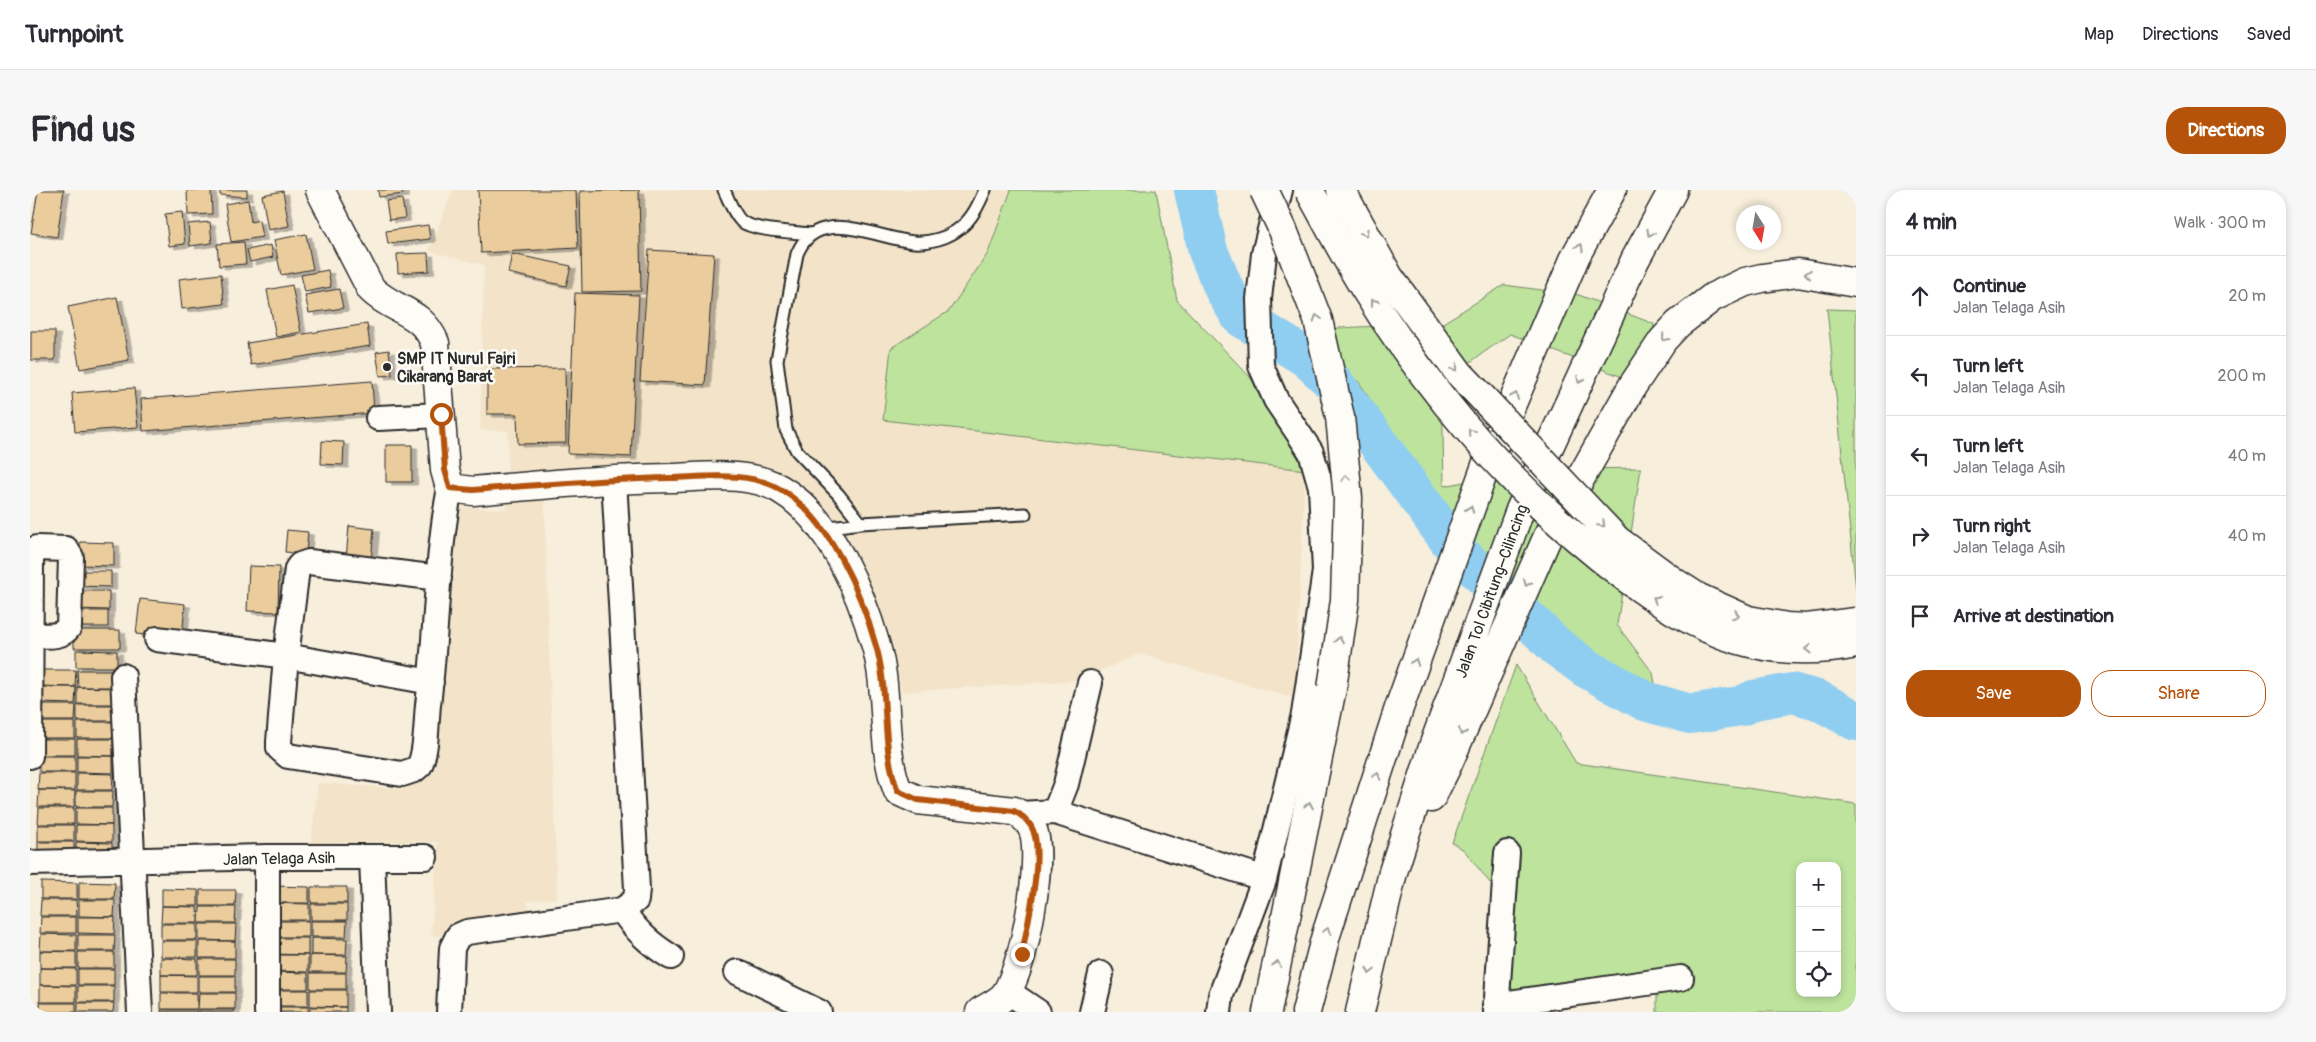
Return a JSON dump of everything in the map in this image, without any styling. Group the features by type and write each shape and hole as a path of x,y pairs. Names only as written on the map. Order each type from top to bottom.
{"main road":[{"path":"1264,190 1283,230 1318,320 1340,417 1348,498 1345,600 1332,688 1267,1012"},
{"path":"1309,190 1363,286 1430,383 1497,462 1563,528 1640,589 1691,621 1719,634 1756,645 1793,649 1839,648 1856,644"},
{"path":"1341,190 1389,277 1459,373 1617,540 1690,592 1715,607 1748,620 1787,627 1807,628 1856,622"},
{"path":"1306,1012 1326,935 1399,708 1489,457 1576,255 1612,190"},
{"name":"Jalan Tol Cibitung–Cilincing","path":"1360,1012 1393,872 1441,755 1520,510 1635,260 1673,190"},
{"path":"322,191 371,289 378,296 414,314 431,332 435,343 445,470 450,488 473,490 614,479 750,478 778,488 799,502 822,528 847,570 870,622 881,661 891,768 898,791 918,800 988,806 1020,814 1032,827 1038,861 1022,954 1003,996 980,1012"},
{"path":"1441,755 1546,538 1633,385 1663,340 1678,324 1713,297 1745,282 1798,273 1856,283"}],"street":[{"path":"1219,1012 1221,995 1264,880 1304,714 1325,571 1322,487 1310,452 1276,400 1261,366 1259,299 1264,254 1280,190"},
{"path":"378,418 441,414"},
{"path":"449,1012 452,948 458,936 467,932 622,910 636,900 637,889 614,479"},
{"path":"439,578 309,562 300,565 297,569 286,656 279,742 280,748 288,756 402,774 414,770 422,760 431,682 439,578 441,534 450,488"},
{"path":"30,756 32,636"},
{"path":"157,639 286,656 431,682"},
{"path":"123,676 134,861 140,1012"},
{"path":"1055,812 1066,784 1090,683"},
{"path":"1020,814 1055,812 1254,875 1264,880"},
{"path":"1507,853 1495,1009 1681,978"},
{"path":"267,857 267,1012"},
{"name":"Jalan Telaga Asih","path":"30,864 267,857 425,857"},
{"path":"372,857 378,1012"},
{"path":"622,910 634,928 651,945 671,957"},
{"path":"736,972 819,1012"},
{"path":"1092,1012 1101,974"},
{"path":"1006,990 1038,1012"}],"lane":[{"path":"724,190 735,213 743,222 754,226 811,234"},
{"path":"861,523 838,494 797,451 786,430 778,360 796,254 804,240 811,234 821,230 840,227 916,242 946,237 961,227 974,212 985,190"},
{"path":"822,528 861,523 1025,514"}],"shaded area":[{"path":"453,190 1011,190 988,253 949,311 891,348 883,420 1305,470 1295,698 1139,654 1079,680 901,692 889,638 808,501 761,482 544,486 557,898 527,901 536,934 431,936 438,842 311,843 318,783 408,789 430,506 507,509 508,431 480,430 484,265 429,251"}],"green space":[{"path":"1011,190 1156,190 1177,300 1251,378 1305,470 883,420 891,348 949,311 988,253"},
{"path":"1504,285 1579,295 1654,324 1646,386 1510,334 1442,382 1444,486 1524,470 1641,468 1617,625 1653,673 1661,715 1568,663 1493,593 1359,382 1280,339 1338,328 1443,323"},
{"path":"1827,309 1856,310 1856,589"},
{"path":"1516,665 1576,763 1856,804 1856,1012 1657,1012 1657,984 1492,1008 1498,893 1464,850 1452,843"}],"building":[{"path":"38,190 64,190 57,237 31,233"},
{"path":"187,190 211,190 212,214 188,215"},
{"path":"220,190 247,190 247,197 220,195"},
{"path":"378,190 403,190 403,194 379,197"},
{"path":"478,190 576,190 578,248 481,253"},
{"path":"639,190 641,291 582,292 580,191"},
{"path":"283,191 289,226 268,230 262,195"},
{"path":"402,199 405,218 389,220 386,201"},
{"path":"248,200 251,222 259,220 262,237 231,242 225,204"},
{"path":"182,212 185,244 169,246 165,214"},
{"path":"210,222 212,243 190,246 188,224"},
{"path":"428,225 430,239 388,244 386,231"},
{"path":"306,234 313,269 281,275 274,240"},
{"path":"244,242 246,264 219,266 217,244"},
{"path":"271,245 273,257 250,262 247,250"},
{"path":"649,250 714,254 705,385 640,381"},
{"path":"428,253 429,271 398,273 397,254"},
{"path":"512,254 571,266 566,286 508,273"},
{"path":"328,270 331,287 305,292 301,275"},
{"path":"221,274 224,304 182,309 179,279"},
{"path":"292,285 301,332 276,337 267,290"},
{"path":"339,289 343,308 309,313 305,295"},
{"path":"575,293 639,295 631,457 568,454"},
{"path":"117,297 129,360 80,369 68,307"},
{"path":"367,324 370,346 251,365 247,343"},
{"path":"31,331 55,331 55,360 31,360"},
{"path":"389,350 392,375 380,376 376,352"},
{"path":"565,368 566,443 518,444 517,414 487,414 487,369"},
{"path":"372,381 374,413 143,431 141,399"},
{"path":"134,388 138,427 75,432 72,393"},
{"path":"322,441 344,442 343,465 321,464"},
{"path":"386,445 412,445 412,482 386,482"},
{"path":"349,526 374,529 371,561 346,559"},
{"path":"287,530 308,532 306,554 285,552"},
{"path":"80,542 114,543 114,566 80,565"},
{"path":"249,566 279,567 278,612 247,611"},
{"path":"79,571 111,571 111,587 79,586"},
{"path":"76,591 109,591 109,610 75,609"},
{"path":"140,599 185,604 182,639 136,634"},
{"path":"77,611 108,611 108,627 77,627"},
{"path":"74,630 120,630 120,648 74,648"},
{"path":"76,650 117,651 117,667 76,667"},
{"path":"40,670 76,670 75,687 40,686"},
{"path":"77,670 114,670 114,687 78,687"},
{"path":"40,687 76,687 75,704 39,703"},
{"path":"77,687 113,688 114,704 77,704"},
{"path":"39,705 76,705 75,721 39,721"},
{"path":"77,705 113,705 113,721 77,721"},
{"path":"39,722 75,722 75,738 39,738"},
{"path":"77,722 113,722 113,738 77,738"},
{"path":"39,739 75,739 75,755 39,755"},
{"path":"77,739 113,739 113,756 77,755"},
{"path":"39,756 75,756 75,772 39,772"},
{"path":"77,756 113,756 113,773 77,772"},
{"path":"39,773 75,773 75,790 38,790"},
{"path":"77,773 113,774 112,790 77,790"},
{"path":"39,790 75,791 74,807 38,807"},
{"path":"76,791 113,791 112,807 76,807"},
{"path":"39,808 74,808 74,824 38,824"},
{"path":"76,808 112,808 112,825 76,824"},
{"path":"38,825 74,825 74,841 38,841"},
{"path":"76,825 112,825 112,842 76,841"},
{"path":"38,842 74,842 74,859 38,859"},
{"path":"76,842 112,843 112,859 76,859"},
{"path":"41,882 77,883 77,899 41,899"},
{"path":"79,882 115,883 114,899 79,899"},
{"path":"273,886 309,887 309,903 273,903"},
{"path":"311,887 347,887 347,903 311,903"},
{"path":"162,889 198,890 198,906 162,906"},
{"path":"200,890 236,890 235,906 200,906"},
{"path":"41,900 76,900 77,916 40,916"},
{"path":"79,900 115,900 114,917 79,916"},
{"path":"273,903 309,904 309,920 273,920"},
{"path":"311,904 347,904 347,920 311,920"},
{"path":"162,906 197,907 198,923 161,923"},
{"path":"200,907 236,907 235,923 199,923"},
{"path":"41,917 76,917 76,933 40,933"},
{"path":"78,917 115,917 114,934 78,933"},
{"path":"273,921 309,921 309,937 273,937"},
{"path":"311,921 347,921 346,937 311,937"},
{"path":"161,924 197,924 197,940 161,940"},
{"path":"199,924 236,924 235,941 199,940"},
{"path":"41,934 76,935 76,951 40,951"},
{"path":"78,935 115,935 114,951 78,951"},
{"path":"273,938 308,938 308,955 272,954"},
{"path":"311,938 347,939 346,955 311,955"},
{"path":"161,941 197,941 197,957 161,957"},
{"path":"199,941 235,941 235,958 199,958"},
{"path":"40,951 76,952 76,968 40,968"},
{"path":"78,952 114,952 114,968 78,968"},
{"path":"273,955 308,955 308,972 272,971"},
{"path":"310,955 347,956 346,972 310,972"},
{"path":"161,958 197,959 197,975 161,975"},
{"path":"199,959 235,959 235,975 199,975"},
{"path":"40,968 76,969 76,985 40,985"},
{"path":"78,969 114,969 114,985 78,985"},
{"path":"272,972 308,973 308,989 272,989"},
{"path":"310,973 346,973 346,989 310,989"},
{"path":"161,975 197,976 197,992 161,992"},
{"path":"199,976 235,976 235,992 199,992"},
{"path":"40,985 76,986 76,1002 40,1002"},
{"path":"78,986 114,986 114,1002 78,1002"},
{"path":"272,990 308,990 308,1006 272,1006"},
{"path":"310,990 346,990 346,1007 310,1006"},
{"path":"161,993 197,993 197,1009 161,1009"},
{"path":"199,993 235,993 235,1009 198,1009"},
{"path":"40,1003 76,1003 76,1012 40,1012"},
{"path":"78,1003 114,1003 113,1012 78,1012"},
{"path":"272,1007 308,1007 308,1012 272,1012"},
{"path":"310,1007 346,1007 346,1012 310,1012"},
{"path":"161,1010 197,1010 197,1012 161,1012"},
{"path":"199,1010 235,1010 234,1012 199,1012"}],"waterway":[{"path":"1194,190 1208,251 1224,289 1241,317 1307,358 1334,383 1457,551 1557,647 1586,668 1645,701 1690,714 1741,706 1754,700 1792,693 1818,700 1856,721"}],"place":[{"name":"SMP IT Nurul Fajri Cikarang Barat","path":"387,367"}],"route":[{"path":"441,414 445,470 450,488 473,490 614,479 750,478 778,488 799,502 822,528 847,570 870,622 881,661 891,768 898,791 907,797 918,800 988,806 1014,811 1020,814 1032,827 1038,861 1022,954"}]}
